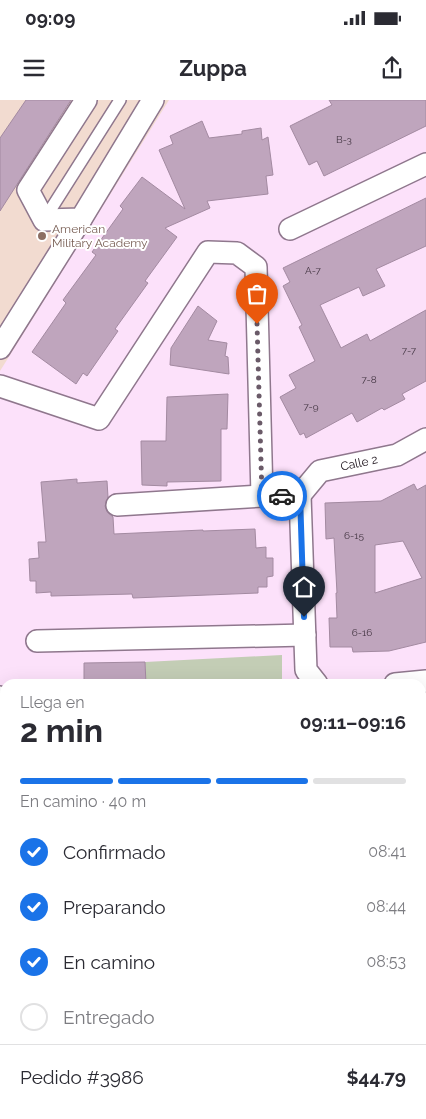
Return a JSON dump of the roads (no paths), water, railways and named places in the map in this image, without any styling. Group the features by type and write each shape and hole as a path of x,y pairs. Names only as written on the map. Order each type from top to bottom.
{"street":[{"path":"81,219 44,220 28,190 86,100"},
{"path":"0,348 153,100"},
{"path":"290,229 426,164"},
{"path":"0,386 98,418 208,252 236,253 256,267 262,496"},
{"name":"Calle 2","path":"300,495 320,471 397,455 426,440"},
{"path":"117,505 300,495 306,670 314,679"},
{"path":"37,642 305,635"}],"lane":[{"path":"44,220 120,100"}],"place":[{"name":"American Military Academy","path":"42,236"}]}
